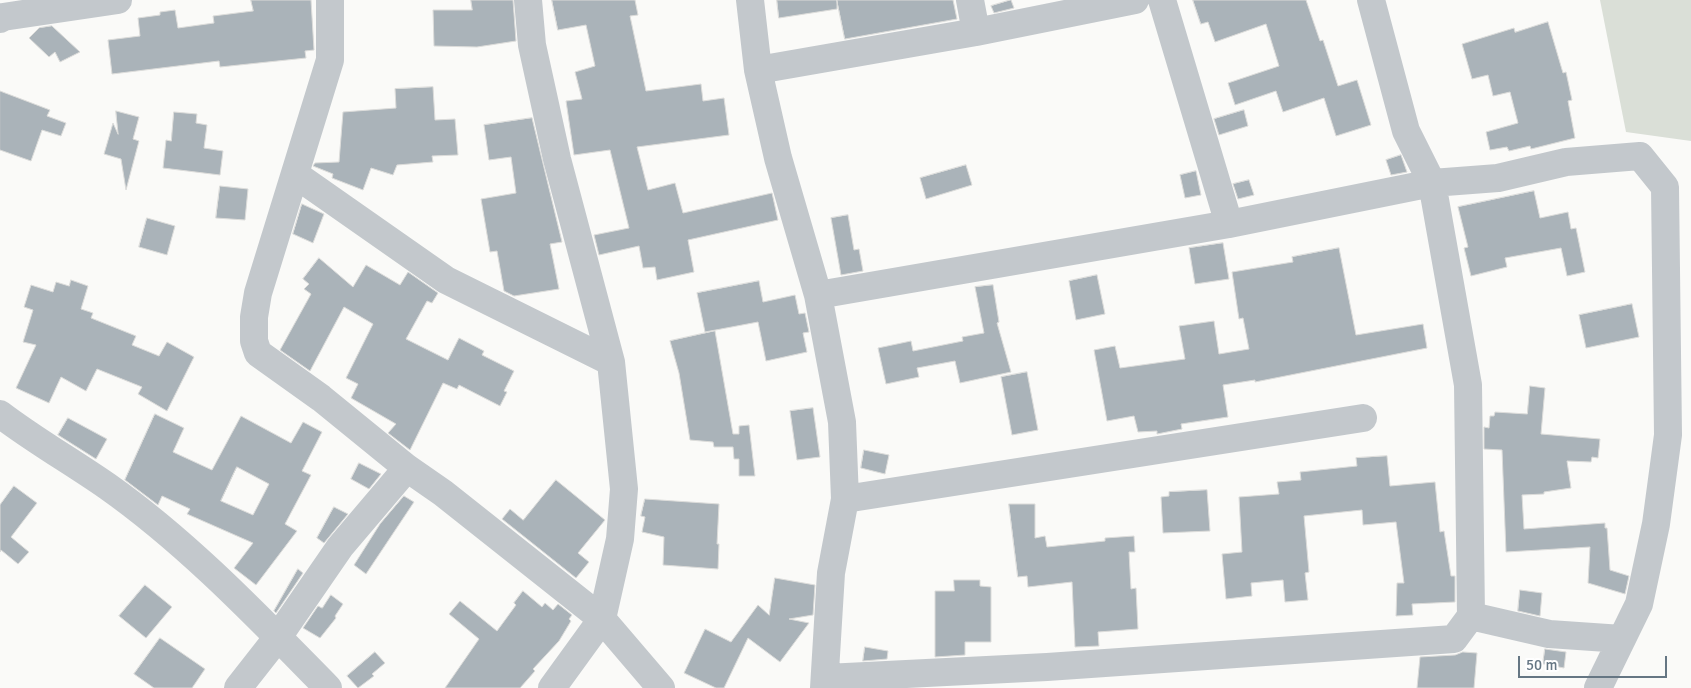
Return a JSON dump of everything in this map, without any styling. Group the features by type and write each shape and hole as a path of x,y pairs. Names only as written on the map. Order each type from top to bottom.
{"street":[{"path":"1,16 118,0"},
{"path":"330,0 330,60 258,294 254,317 254,341 258,353 322,398 407,468 443,493 602,619 661,688"},
{"path":"528,0 532,45 557,159 611,362 624,489 620,539 602,619 552,688"},
{"path":"750,0 758,70 778,158 818,295 842,422 845,499 831,573 825,683 1454,639 1471,616 1468,385 1432,183 1406,131 1371,0"},
{"path":"970,0 976,32"},
{"path":"758,70 976,32 1135,0"},
{"path":"1162,0 1229,224"},
{"path":"818,295 1229,224 1432,183 1498,178 1566,162 1640,156 1665,187 1680,414 1668,435 1656,524 1639,604 1598,688"},
{"path":"296,175 446,280 611,362"},
{"path":"0,414 30,437 108,487 197,559 328,688"},
{"path":"845,499 1363,418"},
{"path":"238,688 278,637 340,547 407,468"},
{"path":"1471,616 1549,634 1622,639"}],"shaded area":[{"path":"1600,0 1691,0 1691,141 1626,132"}],"building":[{"path":"251,0 311,0 314,50 305,51 306,58 220,67 219,61 112,74 108,40 140,36 138,18 160,15 160,12 175,10 178,28 214,23 213,16 253,11"},
{"path":"471,0 513,0 516,41 477,47 434,46 433,10 472,10"},
{"path":"552,0 635,0 638,15 630,16 646,91 701,84 703,101 724,98 729,135 637,147 648,190 675,183 683,213 772,193 778,220 688,240 694,272 657,280 655,267 643,268 639,246 599,255 594,235 629,228 610,150 574,155 566,101 582,99 575,72 595,66 586,25 558,30"},
{"path":"777,0 837,0 837,9 779,18"},
{"path":"837,0 953,0 957,19 845,39"},
{"path":"1011,0 1014,8 994,13 991,6"},
{"path":"1193,0 1306,0 1320,41 1323,40 1338,86 1357,80 1371,125 1336,136 1324,98 1283,112 1276,91 1235,105 1228,83 1279,66 1266,24 1215,42 1208,22 1201,24"},
{"path":"1548,22 1563,73 1566,72 1572,100 1568,101 1575,138 1531,149 1530,146 1509,151 1507,147 1490,150 1486,132 1518,123 1510,92 1493,96 1488,75 1472,79 1462,44 1514,28 1515,32"},
{"path":"52,26 80,52 60,62 55,52 49,57 29,38 39,28"},
{"path":"433,87 435,120 455,119 458,155 432,156 433,162 397,165 393,175 371,168 363,190 332,178 333,174 313,166 315,163 339,162 343,112 396,108 395,89"},
{"path":"0,91 50,110 47,116 66,123 61,136 42,130 31,161 0,150"},
{"path":"1244,110 1248,126 1219,135 1214,119"},
{"path":"116,111 139,117 133,139 139,141 126,190 121,159 104,154 113,123 118,134"},
{"path":"174,112 197,114 196,123 207,125 204,148 223,151 220,175 163,168 166,140 171,141"},
{"path":"532,118 562,242 550,244 559,289 514,296 504,291 497,251 490,252 481,199 516,193 511,157 489,160 484,125"},
{"path":"1401,155 1407,172 1391,175 1386,160"},
{"path":"966,165 972,185 926,199 920,178"},
{"path":"1196,171 1201,195 1185,198 1180,175"},
{"path":"1249,180 1254,195 1238,199 1233,184"},
{"path":"220,186 248,189 245,220 216,218"},
{"path":"1534,191 1540,218 1568,212 1571,229 1576,228 1585,272 1567,276 1561,248 1505,258 1507,267 1471,276 1464,248 1468,247 1458,207"},
{"path":"302,204 324,214 313,243 293,234"},
{"path":"848,215 854,250 859,249 863,271 841,275 831,218"},
{"path":"147,218 175,226 167,255 139,247"},
{"path":"1223,243 1229,279 1195,284 1189,248"},
{"path":"1339,248 1356,335 1423,324 1427,348 1255,382 1255,380 1223,385 1228,417 1181,424 1182,429 1157,434 1157,431 1138,432 1134,416 1107,421 1094,350 1115,346 1120,368 1185,359 1179,326 1214,321 1219,354 1249,349 1243,318 1239,319 1232,272 1293,262 1292,257"},
{"path":"319,258 353,287 366,265 400,285 408,272 438,293 432,303 427,301 406,339 448,360 459,338 484,351 482,355 514,371 504,391 507,392 500,406 459,385 457,389 443,383 410,450 388,433 396,424 351,398 358,384 346,378 373,324 344,307 310,371 280,350 311,294 304,289 309,284 303,279"},
{"path":"1097,275 1105,314 1076,320 1069,281"},
{"path":"71,280 88,286 81,309 93,313 91,318 136,336 132,345 159,356 167,342 194,357 167,411 138,394 142,387 97,369 86,391 61,377 49,403 16,388 36,345 23,342 33,310 24,307 31,285 53,292 56,282 69,286"},
{"path":"759,281 763,302 795,295 799,314 805,313 809,332 803,333 807,352 766,361 758,322 705,332 697,293"},
{"path":"993,285 999,322 997,323 1011,372 960,383 955,361 917,368 919,377 886,384 878,348 911,341 913,351 963,341 962,337 984,333 975,287"},
{"path":"1632,304 1639,337 1586,348 1579,315"},
{"path":"715,331 733,434 739,434 739,426 749,425 755,476 739,476 739,459 734,459 733,447 714,447 713,442 690,440 679,373 670,341"},
{"path":"1027,372 1038,430 1012,435 1001,377"},
{"path":"1530,386 1545,388 1541,434 1600,439 1598,458 1592,457 1591,462 1567,461 1571,488 1544,492 1544,494 1522,495 1524,529 1605,523 1610,570 1629,576 1625,594 1588,583 1590,547 1506,552 1502,450 1484,449 1484,427 1489,428 1490,416 1494,416 1495,412 1527,414"},
{"path":"813,408 820,457 797,460 790,411"},
{"path":"155,414 184,428 173,452 212,470 241,416 291,443 303,422 322,432 302,471 311,475 285,524 297,531 256,585 234,568 253,543 187,514 190,509 162,496 158,505 125,480","holes":["237,467 269,484 253,515 221,501"]},
{"path":"68,418 107,439 96,459 58,435"},
{"path":"864,450 889,455 885,474 861,468"},
{"path":"1387,456 1390,486 1435,482 1440,532 1444,531 1451,576 1455,576 1455,602 1412,604 1413,615 1396,616 1397,583 1404,583 1396,522 1363,525 1362,510 1304,516 1309,572 1305,573 1308,600 1285,602 1283,580 1251,583 1252,596 1226,599 1222,554 1242,552 1239,497 1279,494 1277,482 1301,480 1300,472 1357,466 1356,458"},
{"path":"359,463 381,474 369,489 351,479"},
{"path":"556,480 605,520 578,553 589,562 576,578 502,519 510,509 523,520"},
{"path":"14,486 37,503 11,537 29,552 18,564 1,550 0,552 0,505"},
{"path":"1207,490 1210,531 1163,533 1161,497 1169,496 1169,492"},
{"path":"404,496 414,502 366,574 354,565 380,524"},
{"path":"645,499 719,504 718,569 663,565 664,537 642,532 645,517 641,516"},
{"path":"1009,504 1035,504 1035,538 1045,536 1047,547 1105,541 1105,538 1134,536 1135,552 1129,552 1131,589 1136,588 1138,629 1098,632 1099,646 1075,647 1072,582 1028,587 1027,576 1018,577"},
{"path":"334,507 348,514 324,543 317,538"},
{"path":"298,569 303,573 276,613 274,611"},
{"path":"775,578 815,585 813,615 789,619 809,623 780,662 748,638 724,688 716,688 684,673 705,629 731,642 758,605 769,615"},
{"path":"954,580 980,580 980,586 991,587 991,642 965,642 965,655 935,657 935,591 954,591"},
{"path":"145,585 172,607 146,638 119,616"},
{"path":"1520,590 1542,593 1540,616 1518,611"},
{"path":"523,591 542,607 545,603 553,610 558,604 572,615 569,619 571,621 559,641 533,669 535,671 520,688 445,688 479,639 449,614 460,601 497,631 516,605 514,603"},
{"path":"331,595 343,604 335,616 336,618 320,638 303,628 318,606 322,608"},
{"path":"160,638 205,669 192,688 154,688 134,674"},
{"path":"865,647 888,651 887,659 863,661"},
{"path":"1545,649 1566,652 1564,668 1543,664"},
{"path":"375,652 385,663 372,674 374,676 358,688 347,676"},
{"path":"1463,652 1477,653 1474,688 1417,688 1420,657 1455,655"}]}
